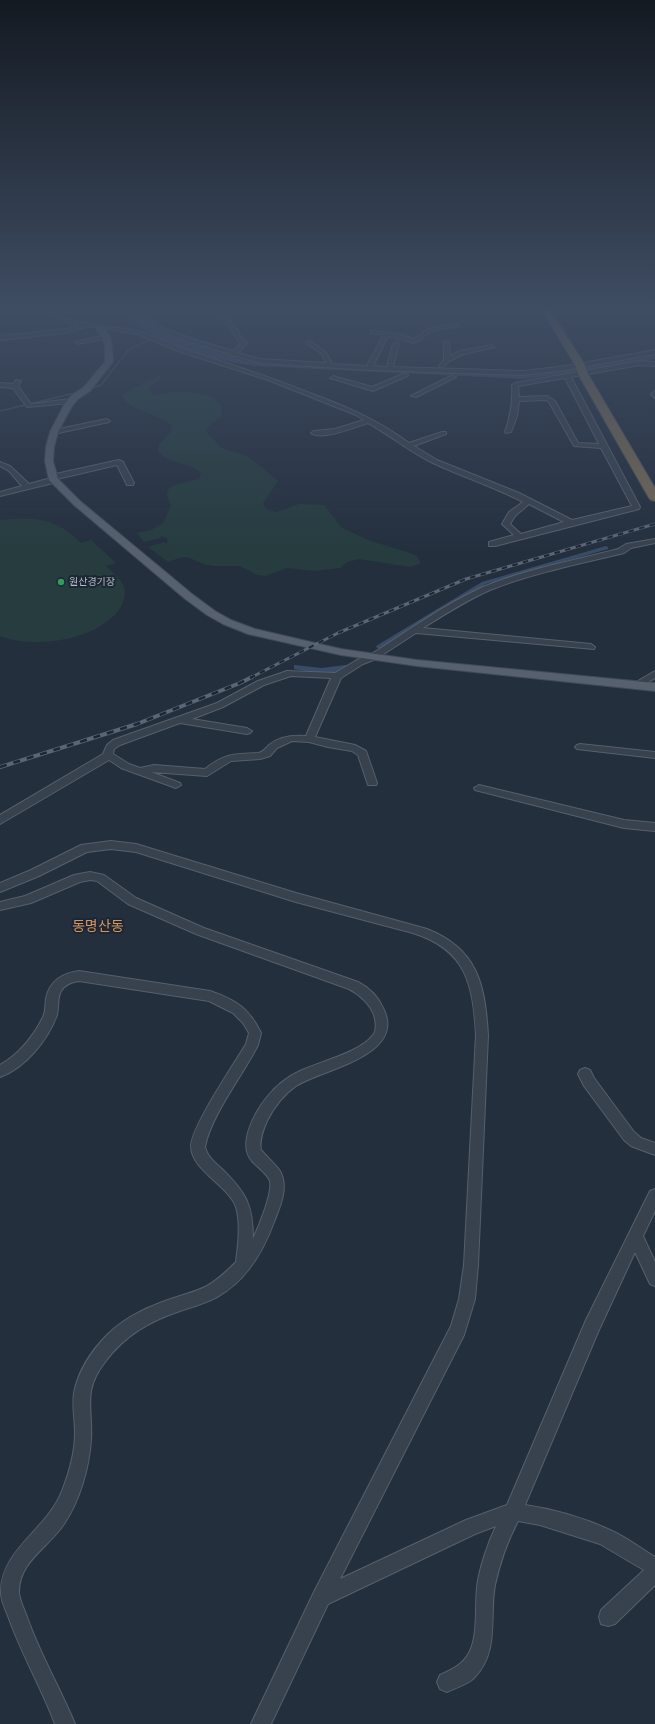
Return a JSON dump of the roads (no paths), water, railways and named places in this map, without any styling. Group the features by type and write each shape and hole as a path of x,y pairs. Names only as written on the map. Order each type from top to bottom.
{"highway":[{"path":"594,390 655,498"}],"main road":[{"path":"85,390 70,402 54,432 50,447 50,461 54,478 77,503 188,596 227,622 264,636 373,657 417,663 655,687"}],"street":[{"path":"20,390 28,404 70,402"},
{"path":"301,390 370,420 408,446 435,461 529,501 572,523"},
{"path":"414,396 426,390"},
{"path":"508,432 514,416 515,390"},
{"path":"492,544 636,507 574,390"},
{"path":"515,398 547,398 552,401 576,445 603,446"},
{"path":"314,433 336,431 370,420"},
{"path":"54,432 107,421"},
{"path":"408,446 444,433"},
{"path":"0,494 54,478 119,462 130,483"},
{"path":"0,464 9,467 21,482 27,486"},
{"path":"519,536 508,528 506,524 508,519 529,501"},
{"path":"309,739 337,676 360,662 373,657 486,589 526,575 621,551 629,546 655,541"},
{"path":"416,630 591,646"},
{"path":"108,756 108,749 112,745 220,705 261,683 290,673 337,676"},
{"path":"636,685 655,674"},
{"path":"181,719 247,731"},
{"path":"141,771 154,768 207,773 220,762 229,758 260,756 266,754 274,746 291,738 309,739 328,744 355,748 362,753 372,783"},
{"path":"580,747 655,755"},
{"path":"0,820 108,756 114,758 124,766 176,785"},
{"path":"479,788 624,824 655,827"},
{"path":"0,888 35,873 85,848 111,845 136,848 319,904 427,932 445,942 457,953 467,965 475,981 480,999 482,1035 471,1265 466,1299 458,1329 320,1598 261,1724"},
{"path":"0,906 27,900 78,878 90,876 100,878 132,901 200,931 342,980 360,989 379,1009 383,1022 381,1030 373,1044 284,1088 271,1102 260,1120 253,1144 254,1152 271,1172 278,1185 276,1196 256,1249 227,1282 211,1292 167,1308 130,1326 109,1346 88,1373 83,1383 81,1402 84,1434 78,1472 63,1510 20,1561 10,1576 10,1595 23,1635 65,1724"},
{"path":"0,1070 14,1062 31,1046 50,1016 53,995 57,987 70,977 79,976 210,996 227,1003 246,1016 255,1033 252,1045 202,1131 198,1147 202,1156 219,1177 232,1188 242,1204 246,1237 244,1263"},
{"path":"585,1074 589,1082 629,1136 636,1142 655,1149"},
{"path":"447,1682 467,1672 478,1657 482,1641 486,1586 498,1542 513,1512 592,1326 655,1196"},
{"path":"636,1237 655,1279"},
{"path":"320,1598 472,1526 513,1512 540,1516 572,1525 605,1537 655,1567"},
{"path":"608,1617 655,1572"}],"waterway":[{"path":"0,411 79,392"},
{"path":"380,646 484,583 606,548"},
{"path":"297,667 322,670 333,670 345,667"}],"railway":[{"path":"250,678 338,633 466,579 655,524"},
{"path":"0,767 137,724 250,678"}],"place":[{"name":"원산경기장","path":"61,582"}],"district":[{"name":"동명산동","path":"98,927"}]}
